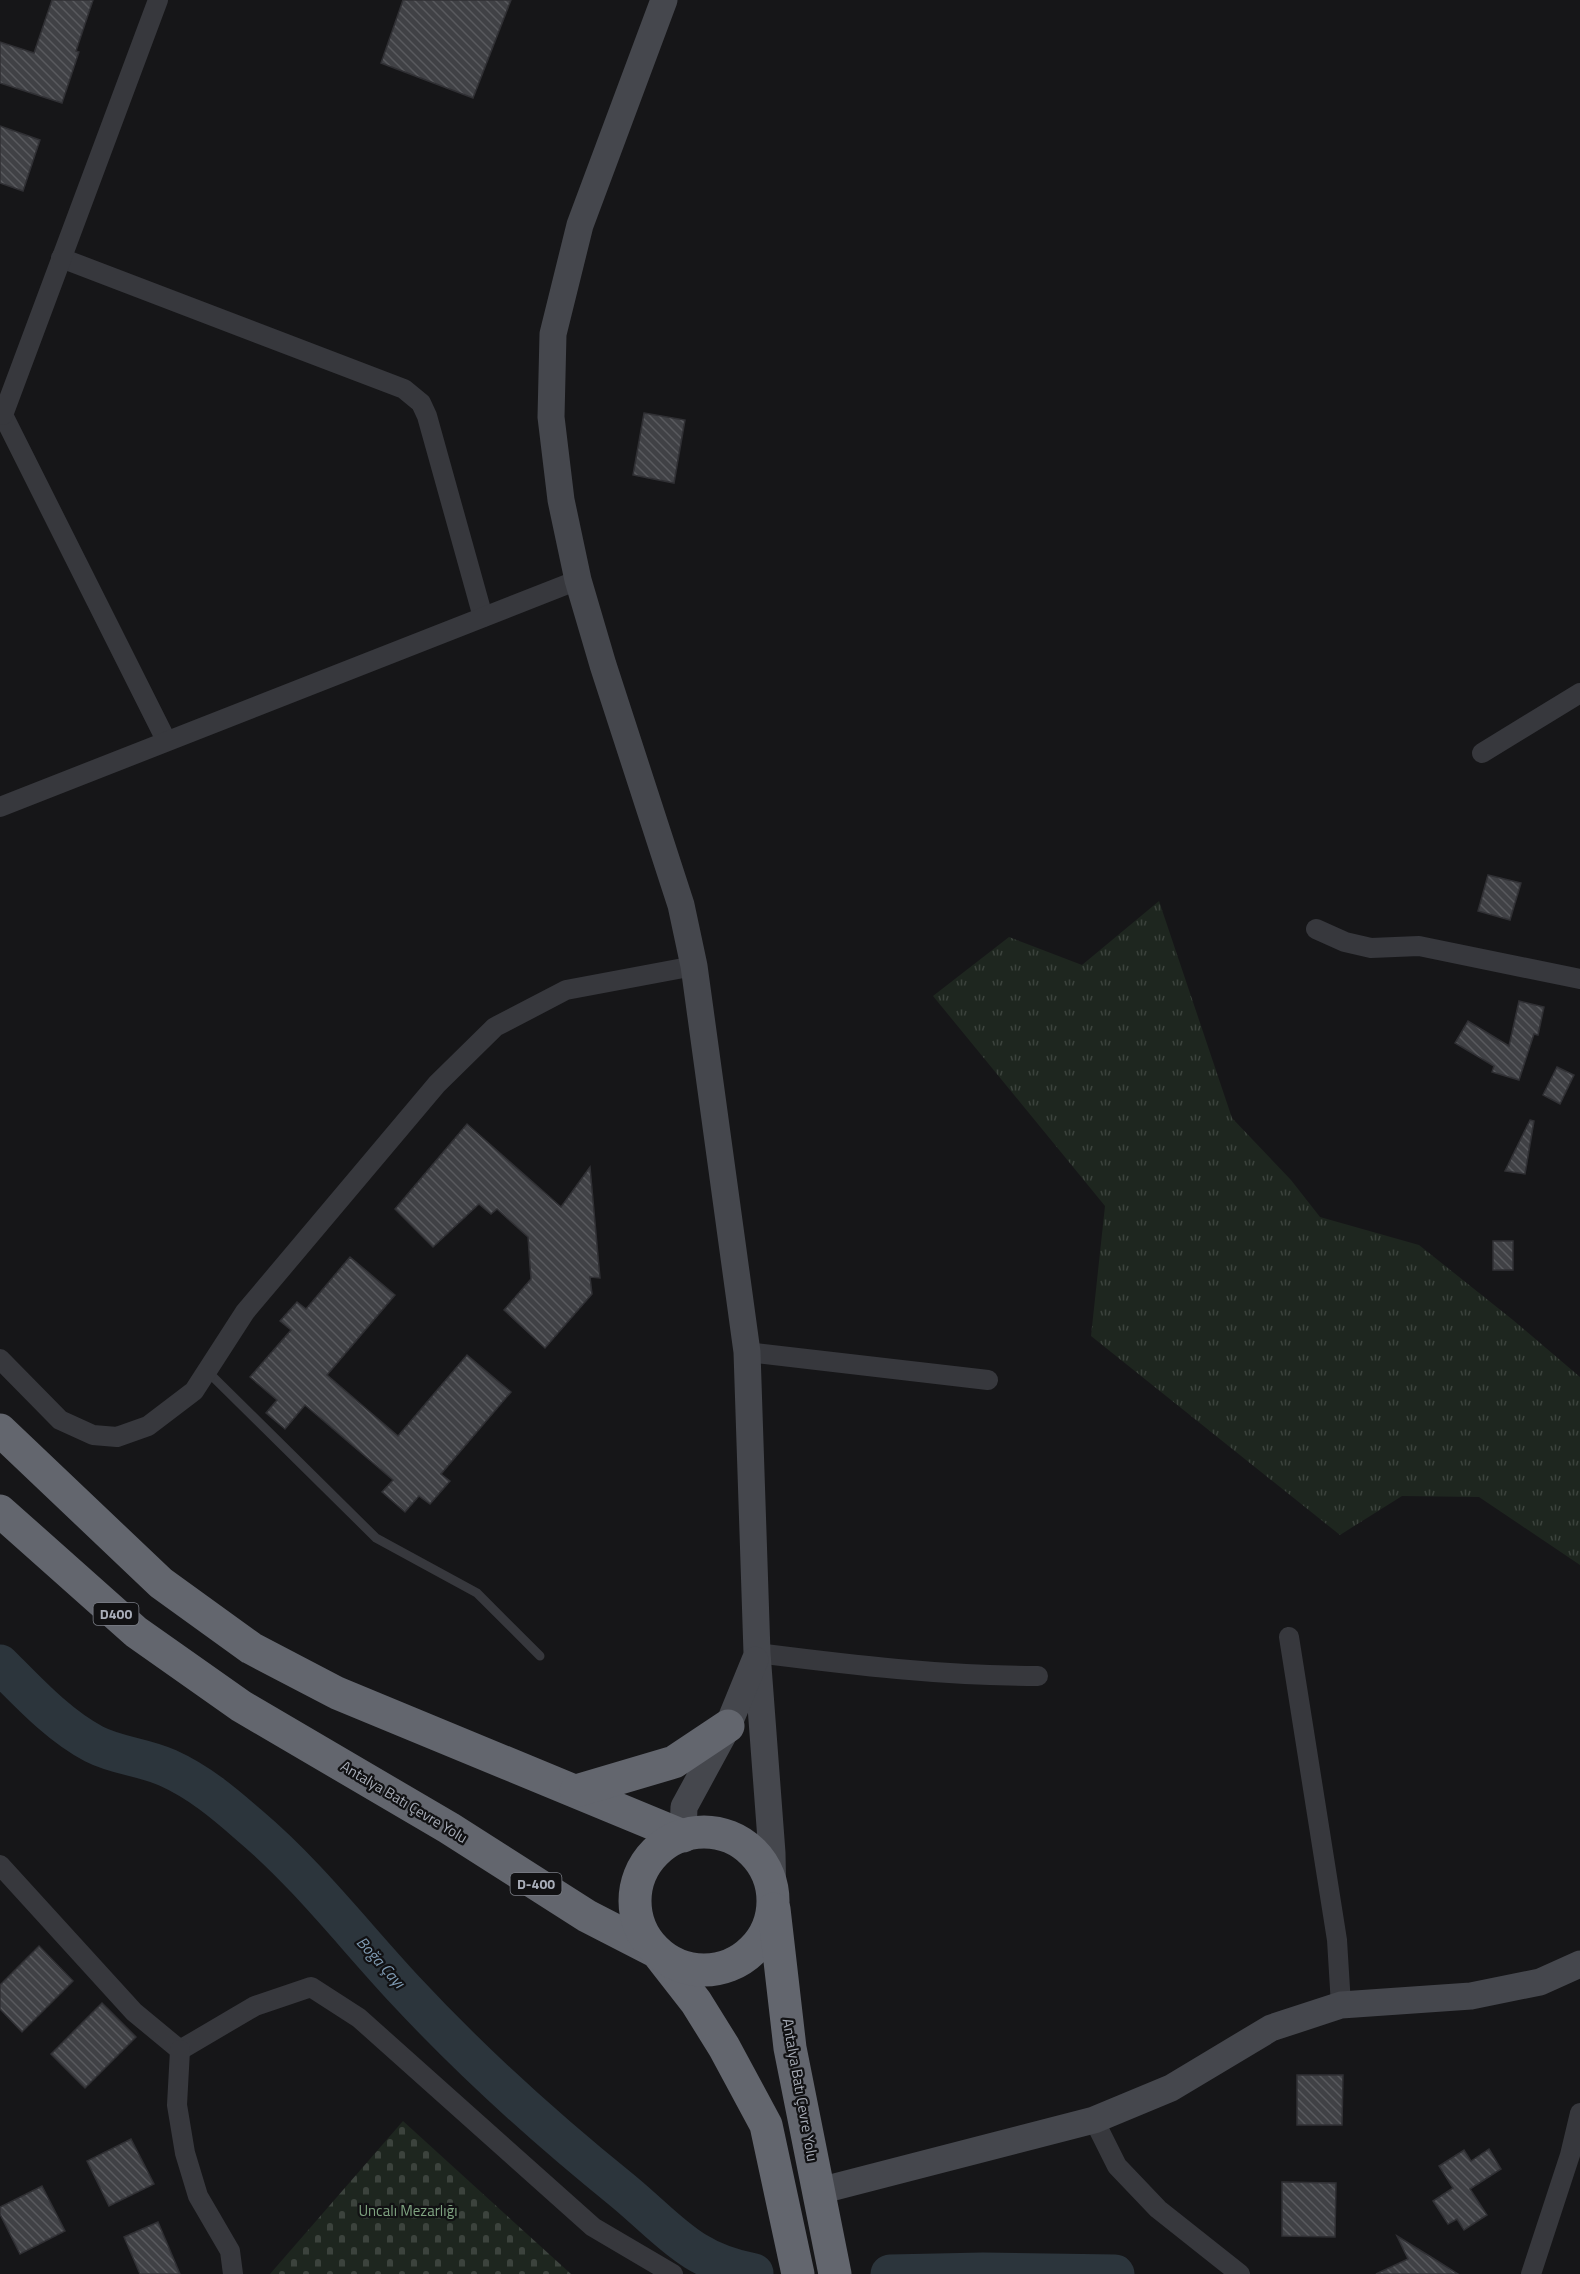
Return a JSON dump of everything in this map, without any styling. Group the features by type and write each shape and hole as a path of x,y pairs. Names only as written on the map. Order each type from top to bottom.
{"highway":[{"path":"0,1430 161,1583 251,1648 337,1693 683,1836"},
{"name":"Antalya Batı Çevre Yolu","path":"0,1511 136,1632 241,1706 449,1828 587,1916 657,1952 696,2002 766,2126 798,2274"},
{"path":"576,1791 674,1762 728,1726"},
{"path":"705,1832 723,1834 739,1841 751,1850 761,1862 771,1882 773,1905 769,1925 758,1946 742,1959 724,1968 690,1969 672,1962 657,1952 646,1939 639,1923 636,1893 647,1863 660,1849 683,1836 705,1832"},
{"name":"Antalya Batı Çevre Yolu","path":"773,1905 790,2048 835,2274"}],"main road":[{"name":"Antalya Batı Çevre Yolu","path":"664,0 580,225 554,333 551,417 561,500 578,580 606,676 681,905 694,966 747,1352 758,1653 772,1853 773,1905"},
{"path":"683,1836 684,1807 728,1726 758,1653"},
{"path":"819,2191 1094,2120 1171,2088 1271,2028 1341,2005 1471,1996 1540,1982 1580,1965"}],"street":[{"path":"158,0 2,414 166,740"},
{"path":"62,258 404,389 421,403 427,416 483,617"},
{"path":"0,807 578,580"},
{"path":"1482,753 1580,693"},
{"path":"1316,929 1345,942 1371,948 1419,946 1580,979"},
{"path":"0,1359 60,1420 93,1436 117,1437 148,1426 194,1391 245,1312 437,1084 495,1027 566,990 694,966"},
{"path":"747,1352 988,1380"},
{"path":"1289,1637 1337,1940 1341,2005"},
{"path":"758,1653 893,1670 976,1676 1038,1676"},
{"path":"0,1865 135,2013 180,2050"},
{"path":"180,2050 255,2006 311,1988 359,2018 593,2227 673,2274"},
{"path":"180,2050 177,2105 185,2153 198,2196 230,2251 233,2274"},
{"path":"1531,2274 1570,2155 1580,2113"},
{"path":"1094,2120 1117,2166 1158,2210 1240,2274"}],"lane":[{"path":"207,1371 376,1538 477,1593 540,1656"}],"green space":[{"path":"1159,901 1232,1118 1291,1180 1320,1217 1419,1245 1580,1377 1580,1565 1479,1497 1402,1496 1340,1535 1091,1336 1105,1206 933,996 1009,937 1082,965"},
{"name":"Uncalı Mezarlığı","path":"403,2121 571,2274 270,2274"}],"building":[{"path":"52,0 93,0 62,103 0,83 0,42 34,53"},
{"path":"403,0 511,0 473,98 381,63"},
{"path":"0,126 40,140 23,191 0,183"},
{"path":"644,413 685,420 674,483 633,475"},
{"path":"1488,875 1521,883 1510,920 1478,911"},
{"path":"1519,1001 1544,1007 1538,1035 1534,1034 1519,1080 1492,1072 1494,1066 1455,1043 1468,1021 1509,1046"},
{"path":"1557,1067 1574,1075 1560,1104 1543,1095"},
{"path":"1530,1120 1534,1121 1525,1174 1505,1171"},
{"path":"467,1124 561,1207 590,1167 600,1278 590,1277 592,1294 545,1348 504,1310 531,1279 528,1237 497,1209 491,1214 479,1204 433,1247 395,1209"},
{"path":"1493,1241 1513,1241 1513,1270 1493,1270"},
{"path":"350,1257 395,1295 327,1375 398,1436 467,1355 511,1392 441,1474 450,1481 430,1504 419,1496 405,1512 382,1492 393,1480 305,1405 285,1429 266,1413 277,1400 250,1377 291,1330 280,1321 297,1302 306,1309"},
{"path":"39,1946 73,1981 22,2032 0,2009 0,1985"},
{"path":"102,2003 136,2037 85,2088 51,2054"},
{"path":"1297,2075 1343,2075 1342,2125 1297,2125"},
{"path":"131,2139 154,2184 109,2206 87,2161"},
{"path":"1489,2149 1501,2169 1470,2189 1487,2215 1464,2230 1457,2219 1448,2224 1433,2201 1453,2188 1439,2166 1464,2150 1471,2161"},
{"path":"1282,2182 1336,2183 1335,2237 1282,2236"},
{"path":"42,2186 65,2231 20,2254 0,2214 0,2207"},
{"path":"158,2222 180,2274 140,2274 124,2237"},
{"path":"1397,2236 1458,2274 1376,2274 1408,2259"}],"waterway":[{"name":"Boğa Çayı","path":"0,1664 44,1707 81,1736 103,1748 168,1768 201,1786 221,1801 291,1864 430,2017 483,2069 566,2144 682,2242 713,2261 754,2273"},
{"name":"Boğa Çayı","path":"890,2274 983,2272 1115,2274"}]}
